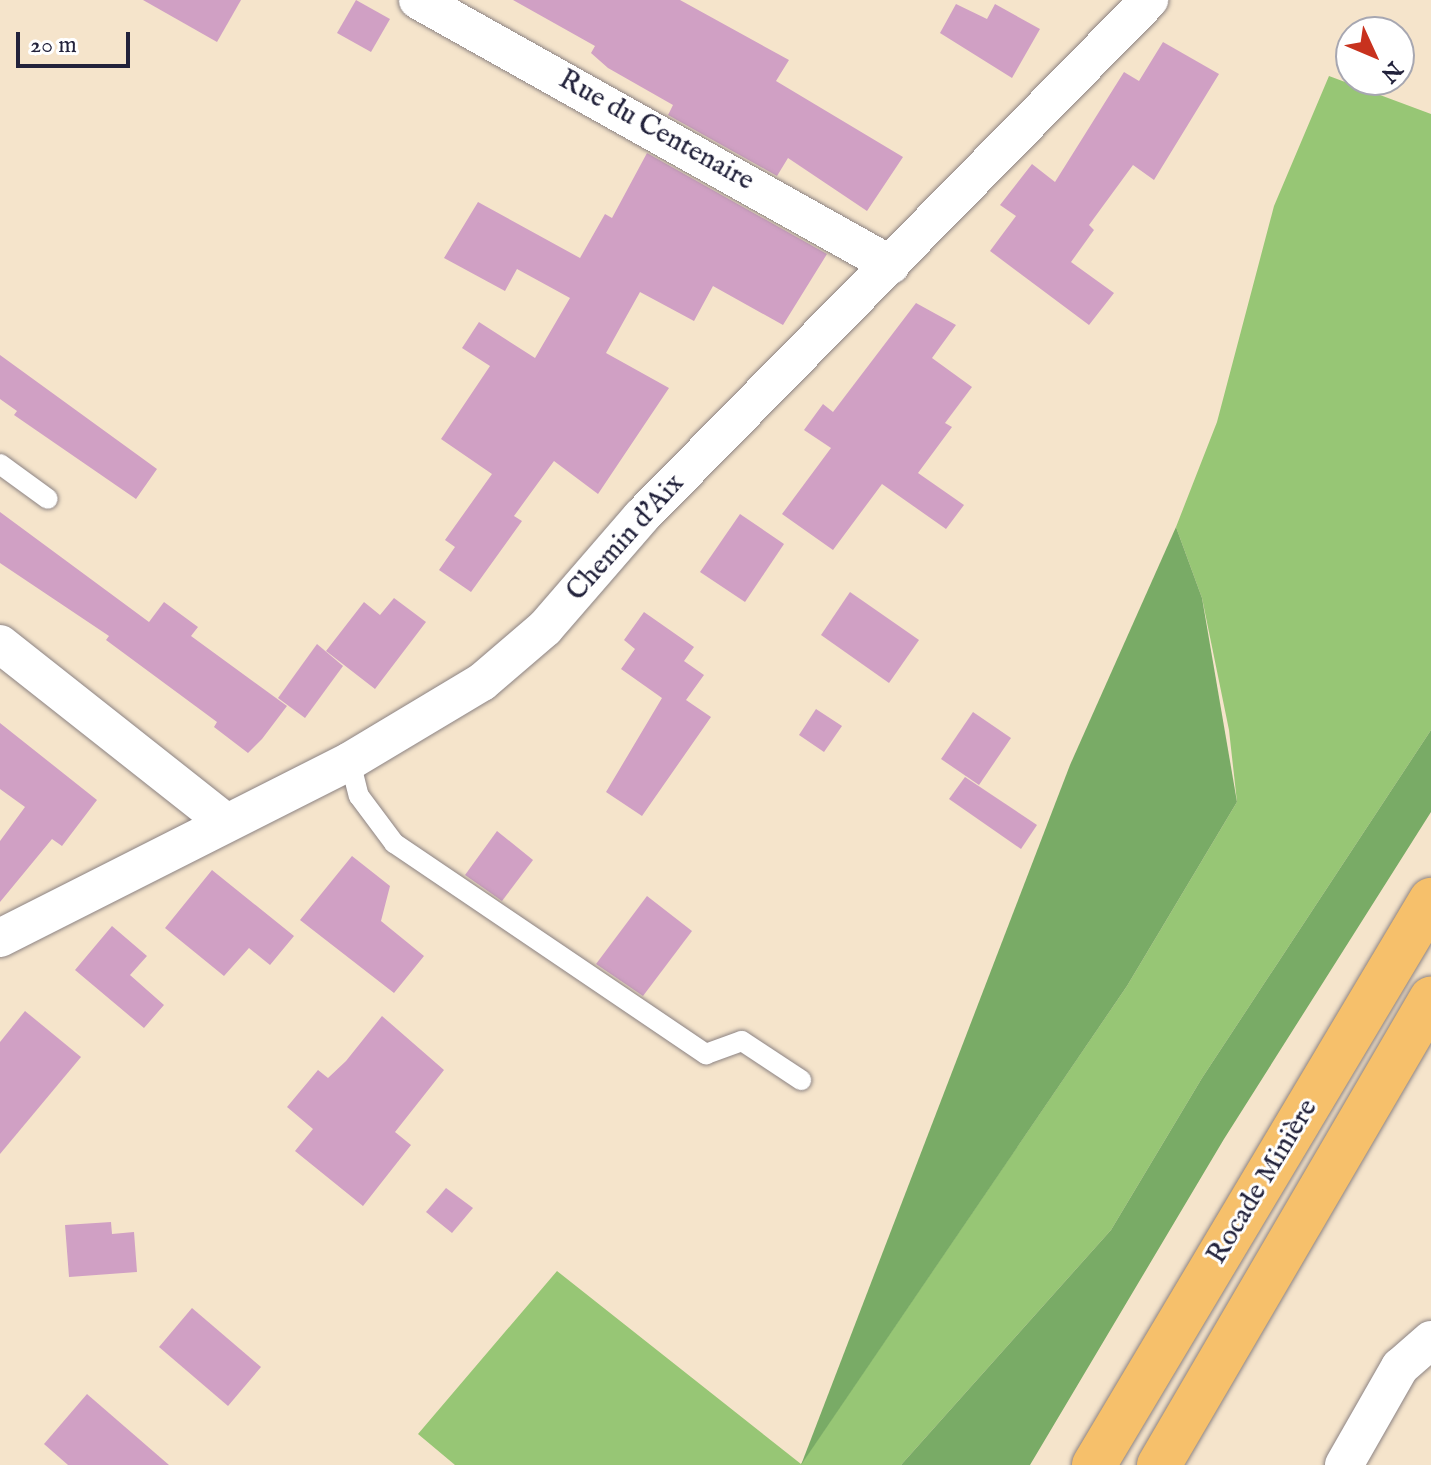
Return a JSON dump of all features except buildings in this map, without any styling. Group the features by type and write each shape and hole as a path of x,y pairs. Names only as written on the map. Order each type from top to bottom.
{"highway":[{"name":"Rocade Minière","path":"1094,1465 1431,900"},
{"name":"Rocade Minière","path":"1159,1465 1431,999"}],"street":[{"name":"Rue du Centenaire","path":"418,0 891,265"},
{"name":"Chemin d'Aix","path":"0,938 350,761 482,682 545,628 641,517 1149,0"},
{"path":"0,644 225,822"},
{"path":"1344,1465 1400,1367 1431,1340"}],"lane":[{"path":"0,464 48,499"},
{"path":"350,761 359,796 394,843 706,1054 742,1041 801,1080"}],"green space":[{"path":"1329,76 1335,78 1335,96 1383,96 1431,114 1431,730 1202,1078 1111,1230 901,1465 455,1465 418,1434 557,1271 801,1464 1127,986 1237,802 1229,730 1202,598 1176,527 1217,422 1274,206"},
{"path":"1176,527 1202,598 1237,802 1127,986 801,1465 1070,765"},
{"path":"1431,730 1431,812 1224,1139 1030,1465 901,1465 1111,1230 1202,1078"}]}
